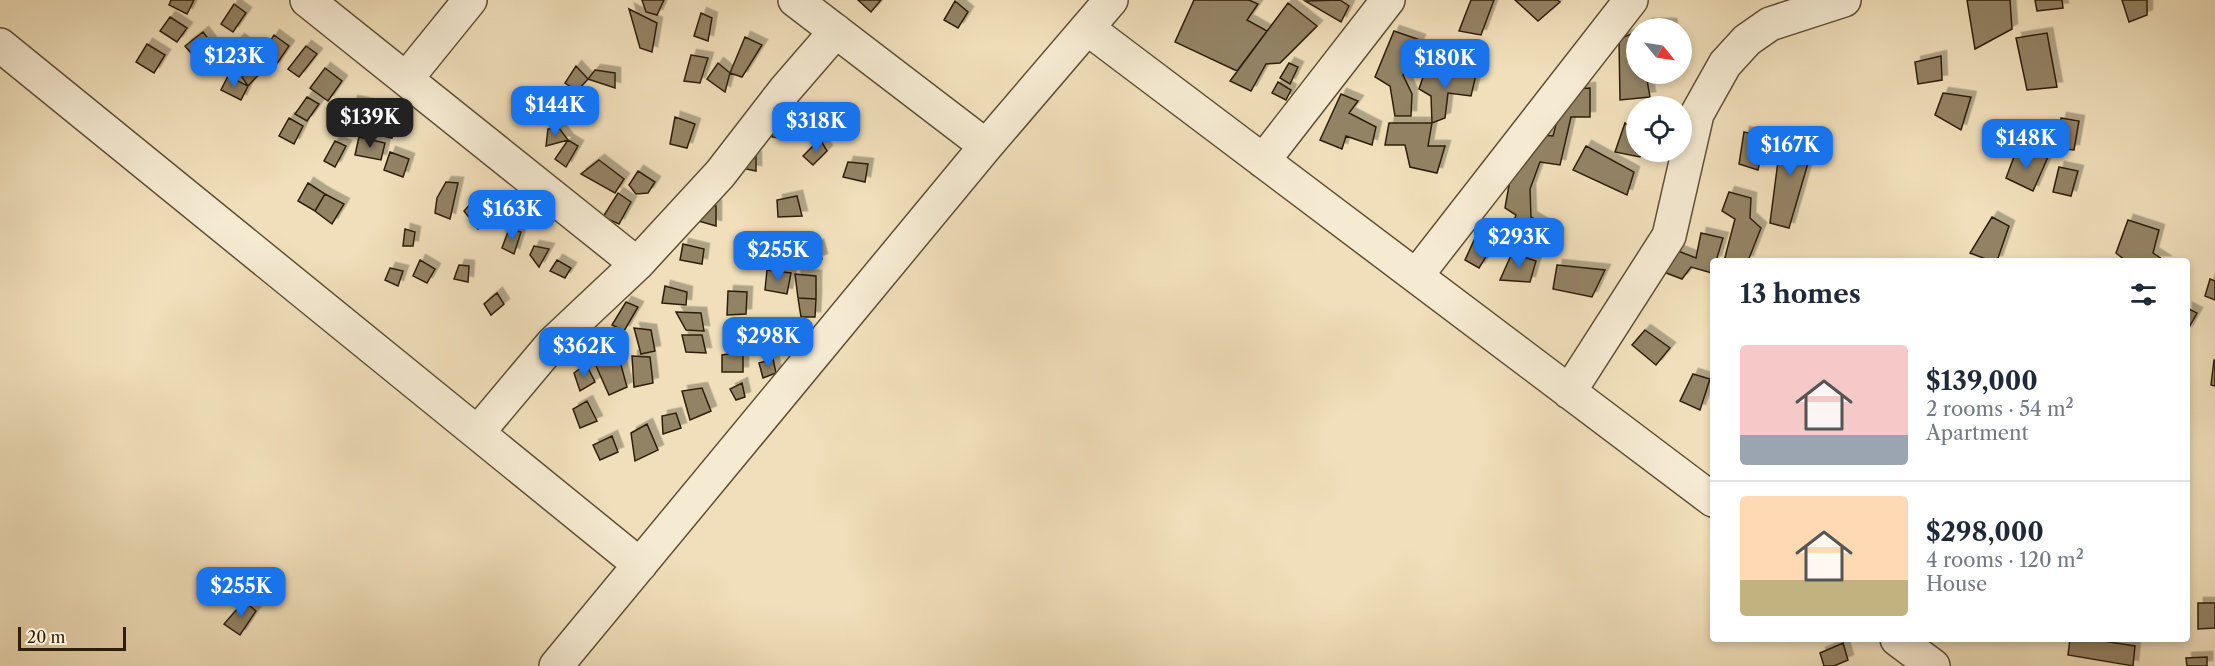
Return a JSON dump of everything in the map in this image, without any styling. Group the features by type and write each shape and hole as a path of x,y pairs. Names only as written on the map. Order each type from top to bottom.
{"street":[{"path":"307,0 638,264"},
{"path":"406,79 470,0"},
{"path":"795,0 986,147"},
{"path":"556,666 986,147 1111,0"},
{"path":"1263,161 1388,0"},
{"path":"1416,276 1631,0"},
{"path":"1569,392 1669,236 1697,114 1725,64 1747,40 1770,24 1844,0"},
{"path":"1087,28 1710,498"},
{"path":"478,432 552,344 638,264 720,174 785,90 836,31"},
{"path":"0,45 640,565"},
{"path":"1901,642 1933,666"}],"building":[{"path":"171,0 194,0 187,14 169,5"},
{"path":"642,0 664,0 657,15 646,12"},
{"path":"858,0 881,0 871,12"},
{"path":"1194,0 1249,0 1258,4 1247,20 1267,31 1237,71 1175,42"},
{"path":"1340,0 1349,6 1341,22 1305,1"},
{"path":"1471,0 1494,0 1481,35 1459,31"},
{"path":"1515,0 1557,0 1560,2 1538,21"},
{"path":"1967,0 2010,0 2012,29 1975,49"},
{"path":"2035,0 2062,0 2063,8 2037,11"},
{"path":"2122,0 2147,0 2147,15 2129,22"},
{"path":"955,1 968,12 958,28 944,20"},
{"path":"1288,3 1317,26 1280,63 1266,64 1251,91 1230,81"},
{"path":"234,4 246,13 233,32 221,24"},
{"path":"629,9 657,23 652,52 640,48"},
{"path":"701,13 712,18 708,41 694,36"},
{"path":"170,17 187,28 177,42 160,31"},
{"path":"1394,31 1420,40 1403,75 1412,94 1411,116 1395,116 1390,86 1375,77"},
{"path":"203,32 213,45 196,59 185,46"},
{"path":"2047,33 2057,87 2027,90 2016,38"},
{"path":"274,35 289,46 274,68 259,58"},
{"path":"1626,36 1626,84 1648,84 1650,96 1626,96 1626,99 1620,100 1619,39"},
{"path":"745,37 762,45 742,77 730,73"},
{"path":"239,39 254,51 239,69 224,57"},
{"path":"147,44 165,55 154,73 136,62"},
{"path":"306,46 317,54 299,77 288,69"},
{"path":"691,55 708,58 700,83 684,81"},
{"path":"1941,56 1942,80 1918,84 1915,62"},
{"path":"254,63 262,71 248,86 242,77"},
{"path":"718,63 730,73 725,92 707,79"},
{"path":"1289,63 1298,67 1290,84 1280,78"},
{"path":"576,66 588,79 577,91 565,83"},
{"path":"325,68 342,81 328,101 310,88"},
{"path":"595,70 615,73 615,88 588,79"},
{"path":"1424,74 1476,75 1471,96 1448,93 1445,118 1432,123 1431,96 1419,89"},
{"path":"228,76 248,86 241,100 221,90"},
{"path":"1278,82 1291,90 1286,100 1272,93"},
{"path":"1590,88 1590,117 1571,117 1560,165 1540,162 1530,189 1531,217 1558,233 1553,252 1509,233 1516,215 1505,208 1512,168 1532,155 1541,135 1553,136 1560,109 1574,89"},
{"path":"1943,93 1971,97 1961,130 1935,115"},
{"path":"1341,94 1358,101 1349,113 1376,127 1372,145 1346,136 1342,149 1320,140"},
{"path":"307,97 319,104 307,121 295,114"},
{"path":"352,101 368,104 363,126 348,122"},
{"path":"675,117 695,124 687,148 670,144"},
{"path":"289,118 303,126 294,144 279,136"},
{"path":"372,118 395,123 392,138 369,133"},
{"path":"2061,118 2079,121 2074,150 2055,148"},
{"path":"776,121 789,121 785,139 772,137"},
{"path":"1389,123 1432,123 1428,146 1445,146 1437,173 1410,167 1405,145 1385,145"},
{"path":"1625,123 1626,154 1615,152"},
{"path":"559,128 568,140 546,146 548,129"},
{"path":"1744,132 1765,137 1758,170 1739,164"},
{"path":"1816,136 1789,228 1770,223 1781,138"},
{"path":"359,137 385,143 381,160 355,155"},
{"path":"820,139 827,151 813,165 803,156"},
{"path":"568,140 578,146 566,167 555,159"},
{"path":"335,141 346,146 335,167 324,161"},
{"path":"1586,146 1634,172 1627,195 1573,170"},
{"path":"390,152 409,159 403,177 384,170"},
{"path":"2015,154 2048,157 2033,191 2006,178"},
{"path":"746,157 756,157 756,171 746,169"},
{"path":"599,160 624,179 615,193 581,174"},
{"path":"848,162 868,164 865,182 843,177"},
{"path":"2059,167 2078,171 2071,196 2053,192"},
{"path":"638,171 655,182 648,193 636,194 629,185"},
{"path":"446,182 458,183 450,219 435,213 437,198"},
{"path":"308,183 325,194 315,211 298,201"},
{"path":"1729,192 1751,198 1750,218 1761,228 1749,258 1725,258 1735,219 1722,211"},
{"path":"618,193 631,202 619,224 603,217"},
{"path":"325,194 344,204 332,224 315,211"},
{"path":"797,196 802,216 778,217 777,200"},
{"path":"473,201 490,215 478,229 464,211"},
{"path":"699,203 716,206 716,226 695,220"},
{"path":"1992,217 2009,226 1998,258 1983,258 1970,253"},
{"path":"2128,220 2159,230 2153,253 2160,258 2122,258 2116,253"},
{"path":"405,229 415,232 413,246 403,246"},
{"path":"509,229 521,232 514,254 502,248"},
{"path":"1701,233 1723,238 1717,258 1710,258 1710,272 1691,267 1682,279 1661,271 1673,249 1696,258"},
{"path":"1476,236 1494,244 1479,268 1465,260"},
{"path":"683,244 704,249 702,264 680,260"},
{"path":"818,245 822,259 803,266 804,246"},
{"path":"534,246 549,249 539,267 530,255"},
{"path":"1512,253 1536,261 1530,282 1500,280"},
{"path":"420,260 435,269 427,283 413,276"},
{"path":"557,260 571,268 565,278 550,271"},
{"path":"459,265 469,266 468,282 454,279"},
{"path":"1557,265 1605,270 1592,297 1553,289"},
{"path":"390,268 403,271 398,286 385,280"},
{"path":"767,270 791,273 787,294 765,290"},
{"path":"795,274 816,276 816,299 798,298"},
{"path":"2210,279 2215,281 2215,300 2205,296"},
{"path":"665,286 687,292 686,305 662,303"},
{"path":"728,291 747,292 746,314 727,315"},
{"path":"497,293 504,304 491,315 484,304"},
{"path":"798,298 816,299 815,317 801,317"},
{"path":"626,302 638,307 624,331 612,325"},
{"path":"2190,310 2197,313 2190,326"},
{"path":"676,312 701,313 704,331 686,330"},
{"path":"634,328 651,330 655,351 641,354"},
{"path":"1645,330 1670,348 1656,365 1632,345"},
{"path":"682,335 702,335 706,353 686,352"},
{"path":"743,352 743,372 722,372 722,355"},
{"path":"618,354 627,387 609,395 592,357"},
{"path":"632,356 650,357 653,383 634,387"},
{"path":"773,359 776,373 763,378 759,363"},
{"path":"2215,360 2215,386 2211,385"},
{"path":"586,364 595,382 580,391 574,373"},
{"path":"1693,374 1710,379 1700,410 1680,401"},
{"path":"742,383 745,397 736,400 730,389"},
{"path":"702,388 711,411 690,420 682,391"},
{"path":"587,401 597,421 580,428 573,409"},
{"path":"676,413 681,428 663,434 662,416"},
{"path":"647,424 658,450 635,461 631,433"},
{"path":"612,436 618,452 600,460 593,445"},
{"path":"244,601 256,611 240,635 224,624"},
{"path":"2198,603 2215,603 2215,628 2198,629"},
{"path":"2070,642 2109,642 2135,646 2133,666 2068,655"},
{"path":"1843,643 1848,660 1834,666 1824,666 1820,653"},
{"path":"2207,657 2207,666 2187,666 2186,658"}]}
